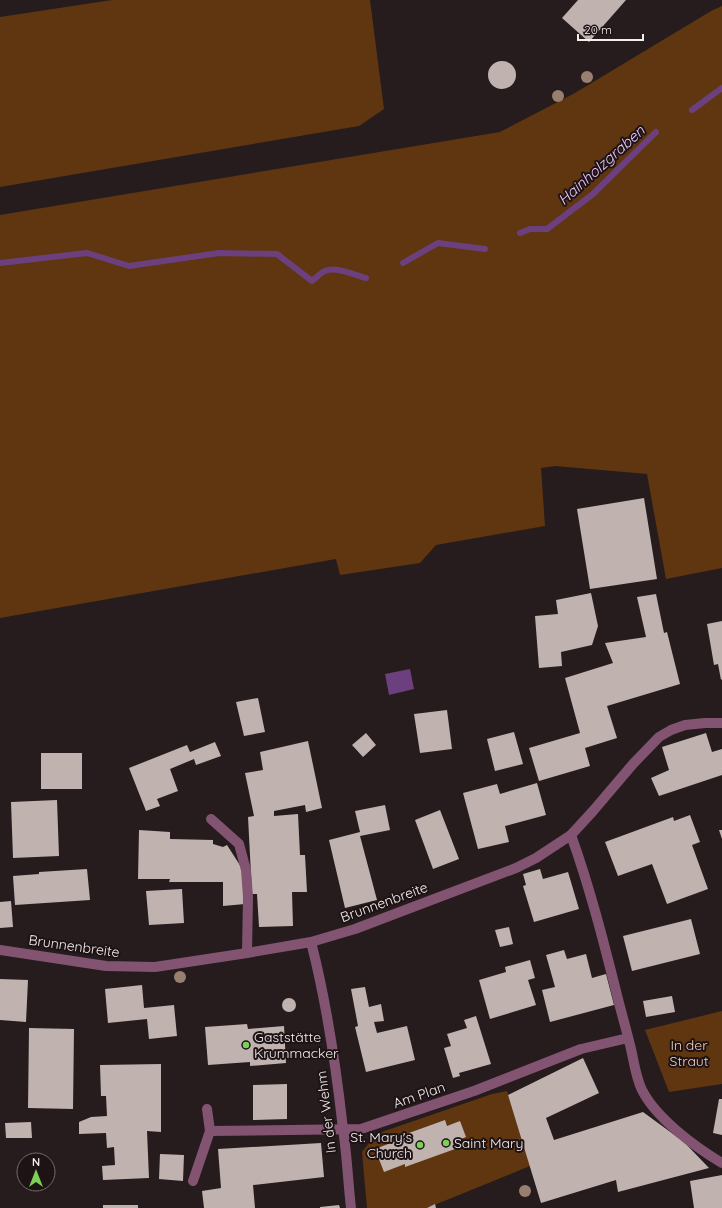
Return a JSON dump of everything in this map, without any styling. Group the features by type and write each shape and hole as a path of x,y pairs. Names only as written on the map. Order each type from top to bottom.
{"street":[{"name":"Brunnenbreite","path":"0,950 106,966 155,967 311,942 355,929 516,868 536,858 571,835 633,764 659,737 670,730 685,725 722,723"},
{"path":"211,819 239,844 246,870 248,897 247,953"},
{"path":"571,835 595,909 642,1089 653,1106 686,1138 708,1155 722,1163"},
{"name":"In der Wehm","path":"311,942 321,981 329,1024 344,1130 351,1208"},
{"name":"Am Plan","path":"210,1131 361,1129 474,1091 581,1050 628,1038"},
{"path":"193,1181 210,1131 207,1109"}],"green space":[{"path":"112,0 370,0 384,109 359,126 0,187 0,17"},
{"path":"722,6 722,568 666,579 647,474 555,466 541,468 545,526 436,545 420,563 340,575 336,559 0,618 0,215 500,132 575,93 711,11"},
{"name":"In der Straut","path":"722,1011 722,1084 669,1092 645,1030"},
{"name":"Saint Mary","path":"507,1091 530,1166 427,1208 367,1208 362,1152 376,1134 492,1094"}],"shaded area":[{"path":"410,669 414,689 389,695 385,674"}],"building":[{"path":"578,0 626,0 589,42 562,18"},
{"path":"502,61 512,65 516,75 512,85 502,89 492,85 488,75 492,65"},
{"path":"644,498 657,579 590,589 577,509"},
{"path":"591,593 598,626 592,645 561,652 562,666 539,668 535,616 558,614 556,600"},
{"path":"656,594 664,633 667,632 680,684 607,706 617,738 585,748 590,766 539,781 529,748 580,733 565,678 613,663 605,643 646,637 637,597"},
{"path":"722,621 721,680 718,664 714,665 707,624"},
{"path":"258,698 265,732 244,736 236,702"},
{"path":"447,710 452,749 420,753 414,714"},
{"path":"514,732 523,764 495,771 487,739"},
{"path":"366,733 376,745 363,757 352,745"},
{"path":"706,733 712,752 722,749 722,775 659,796 651,778 669,770 662,747"},
{"path":"308,741 322,808 306,812 305,805 274,811 274,816 298,814 300,855 305,855 307,892 292,892 293,926 259,927 257,894 252,894 248,817 254,816 245,773 263,770 260,752"},
{"path":"215,742 221,756 196,765 194,759 170,769 178,791 157,799 160,806 146,811 129,768 187,745 190,752"},
{"path":"41,753 82,753 82,789 41,789"},
{"path":"537,783 546,815 505,826 509,842 478,849 463,793 497,784 500,794"},
{"path":"57,800 59,856 13,858 11,802"},
{"path":"385,805 390,830 360,836 377,900 345,908 329,840 360,832 355,811"},
{"path":"440,810 459,859 433,869 415,820"},
{"path":"690,815 700,842 692,845 708,889 667,904 652,864 618,876 605,842 673,817 674,821"},
{"path":"139,830 170,832 170,839 213,840 213,844 223,847 227,845 243,870 245,904 223,906 223,882 169,882 170,879 138,879"},
{"path":"719,830 722,830 722,839"},
{"path":"87,869 90,900 15,905 13,876 39,874 39,872"},
{"path":"540,869 543,879 568,872 579,909 534,922 523,886 526,885 523,874"},
{"path":"182,889 184,923 149,925 146,891"},
{"path":"11,901 13,927 0,928 0,902"},
{"path":"691,919 700,954 632,971 623,936"},
{"path":"509,927 513,944 500,947 495,930"},
{"path":"564,950 567,959 586,954 592,978 606,974 614,1005 550,1022 542,990 555,987 546,955"},
{"path":"530,960 535,978 528,980 536,1005 490,1019 479,980 506,972 505,967"},
{"path":"0,979 28,980 26,1022 0,1020"},
{"path":"142,985 144,1008 174,1005 177,1036 149,1039 147,1019 108,1023 105,989"},
{"path":"365,987 369,1007 381,1004 384,1021 374,1022 377,1033 407,1026 415,1060 366,1072 355,1027 358,1026 351,989"},
{"path":"672,996 675,1012 646,1017 643,1001"},
{"path":"289,998 294,1000 296,1005 294,1010 289,1012 284,1010 282,1005 284,1000"},
{"path":"476,1016 491,1064 459,1073 460,1076 453,1078 444,1048 451,1046 447,1034 467,1028 464,1020"},
{"name":"Gaststätte Krummacker","path":"247,1024 248,1029 284,1026 286,1063 250,1066 250,1062 208,1065 205,1027"},
{"path":"29,1028 74,1029 73,1109 28,1108"},
{"path":"583,1058 599,1093 546,1118 554,1140 643,1112 684,1142 709,1168 618,1192 616,1180 541,1203 508,1095"},
{"path":"161,1064 161,1132 147,1131 149,1178 103,1180 102,1166 115,1165 114,1147 107,1148 106,1133 79,1134 79,1122 91,1117 107,1116 106,1096 101,1096 100,1065"},
{"path":"287,1084 287,1119 253,1120 253,1085"},
{"path":"719,1099 722,1099 722,1135 713,1133"},
{"name":"St. Mary's Church","path":"445,1120 447,1126 460,1121 466,1137 453,1142 455,1149 405,1167 405,1164 384,1172 375,1149 396,1141 395,1138"},
{"path":"31,1122 32,1138 6,1138 5,1123"},
{"path":"321,1143 324,1177 253,1185 255,1208 204,1208 202,1191 221,1188 218,1149"},
{"path":"160,1154 184,1155 183,1181 159,1179"},
{"path":"722,1175 722,1208 694,1208 690,1181"},
{"path":"435,1204 436,1208 427,1208"},
{"path":"103,1205 138,1205 138,1208 103,1208"},
{"path":"339,1205 340,1208 320,1208 320,1207"}],"waterway":[{"name":"Hainholzgraben","path":"692,110 722,88"},
{"name":"Hainholzgraben","path":"520,233 530,229 547,229 593,194 656,132"},
{"name":"Hainholzgraben","path":"403,263 438,243 485,249"},
{"name":"Hainholzgraben","path":"0,263 87,253 129,266 219,253 277,254 312,281 321,273 330,270 340,270 366,278"}],"place":[{"name":"Gaststätte Krummacker","path":"246,1045"},
{"name":"Saint Mary","path":"446,1143"},
{"name":"St. Mary's Church","path":"420,1145"}]}
